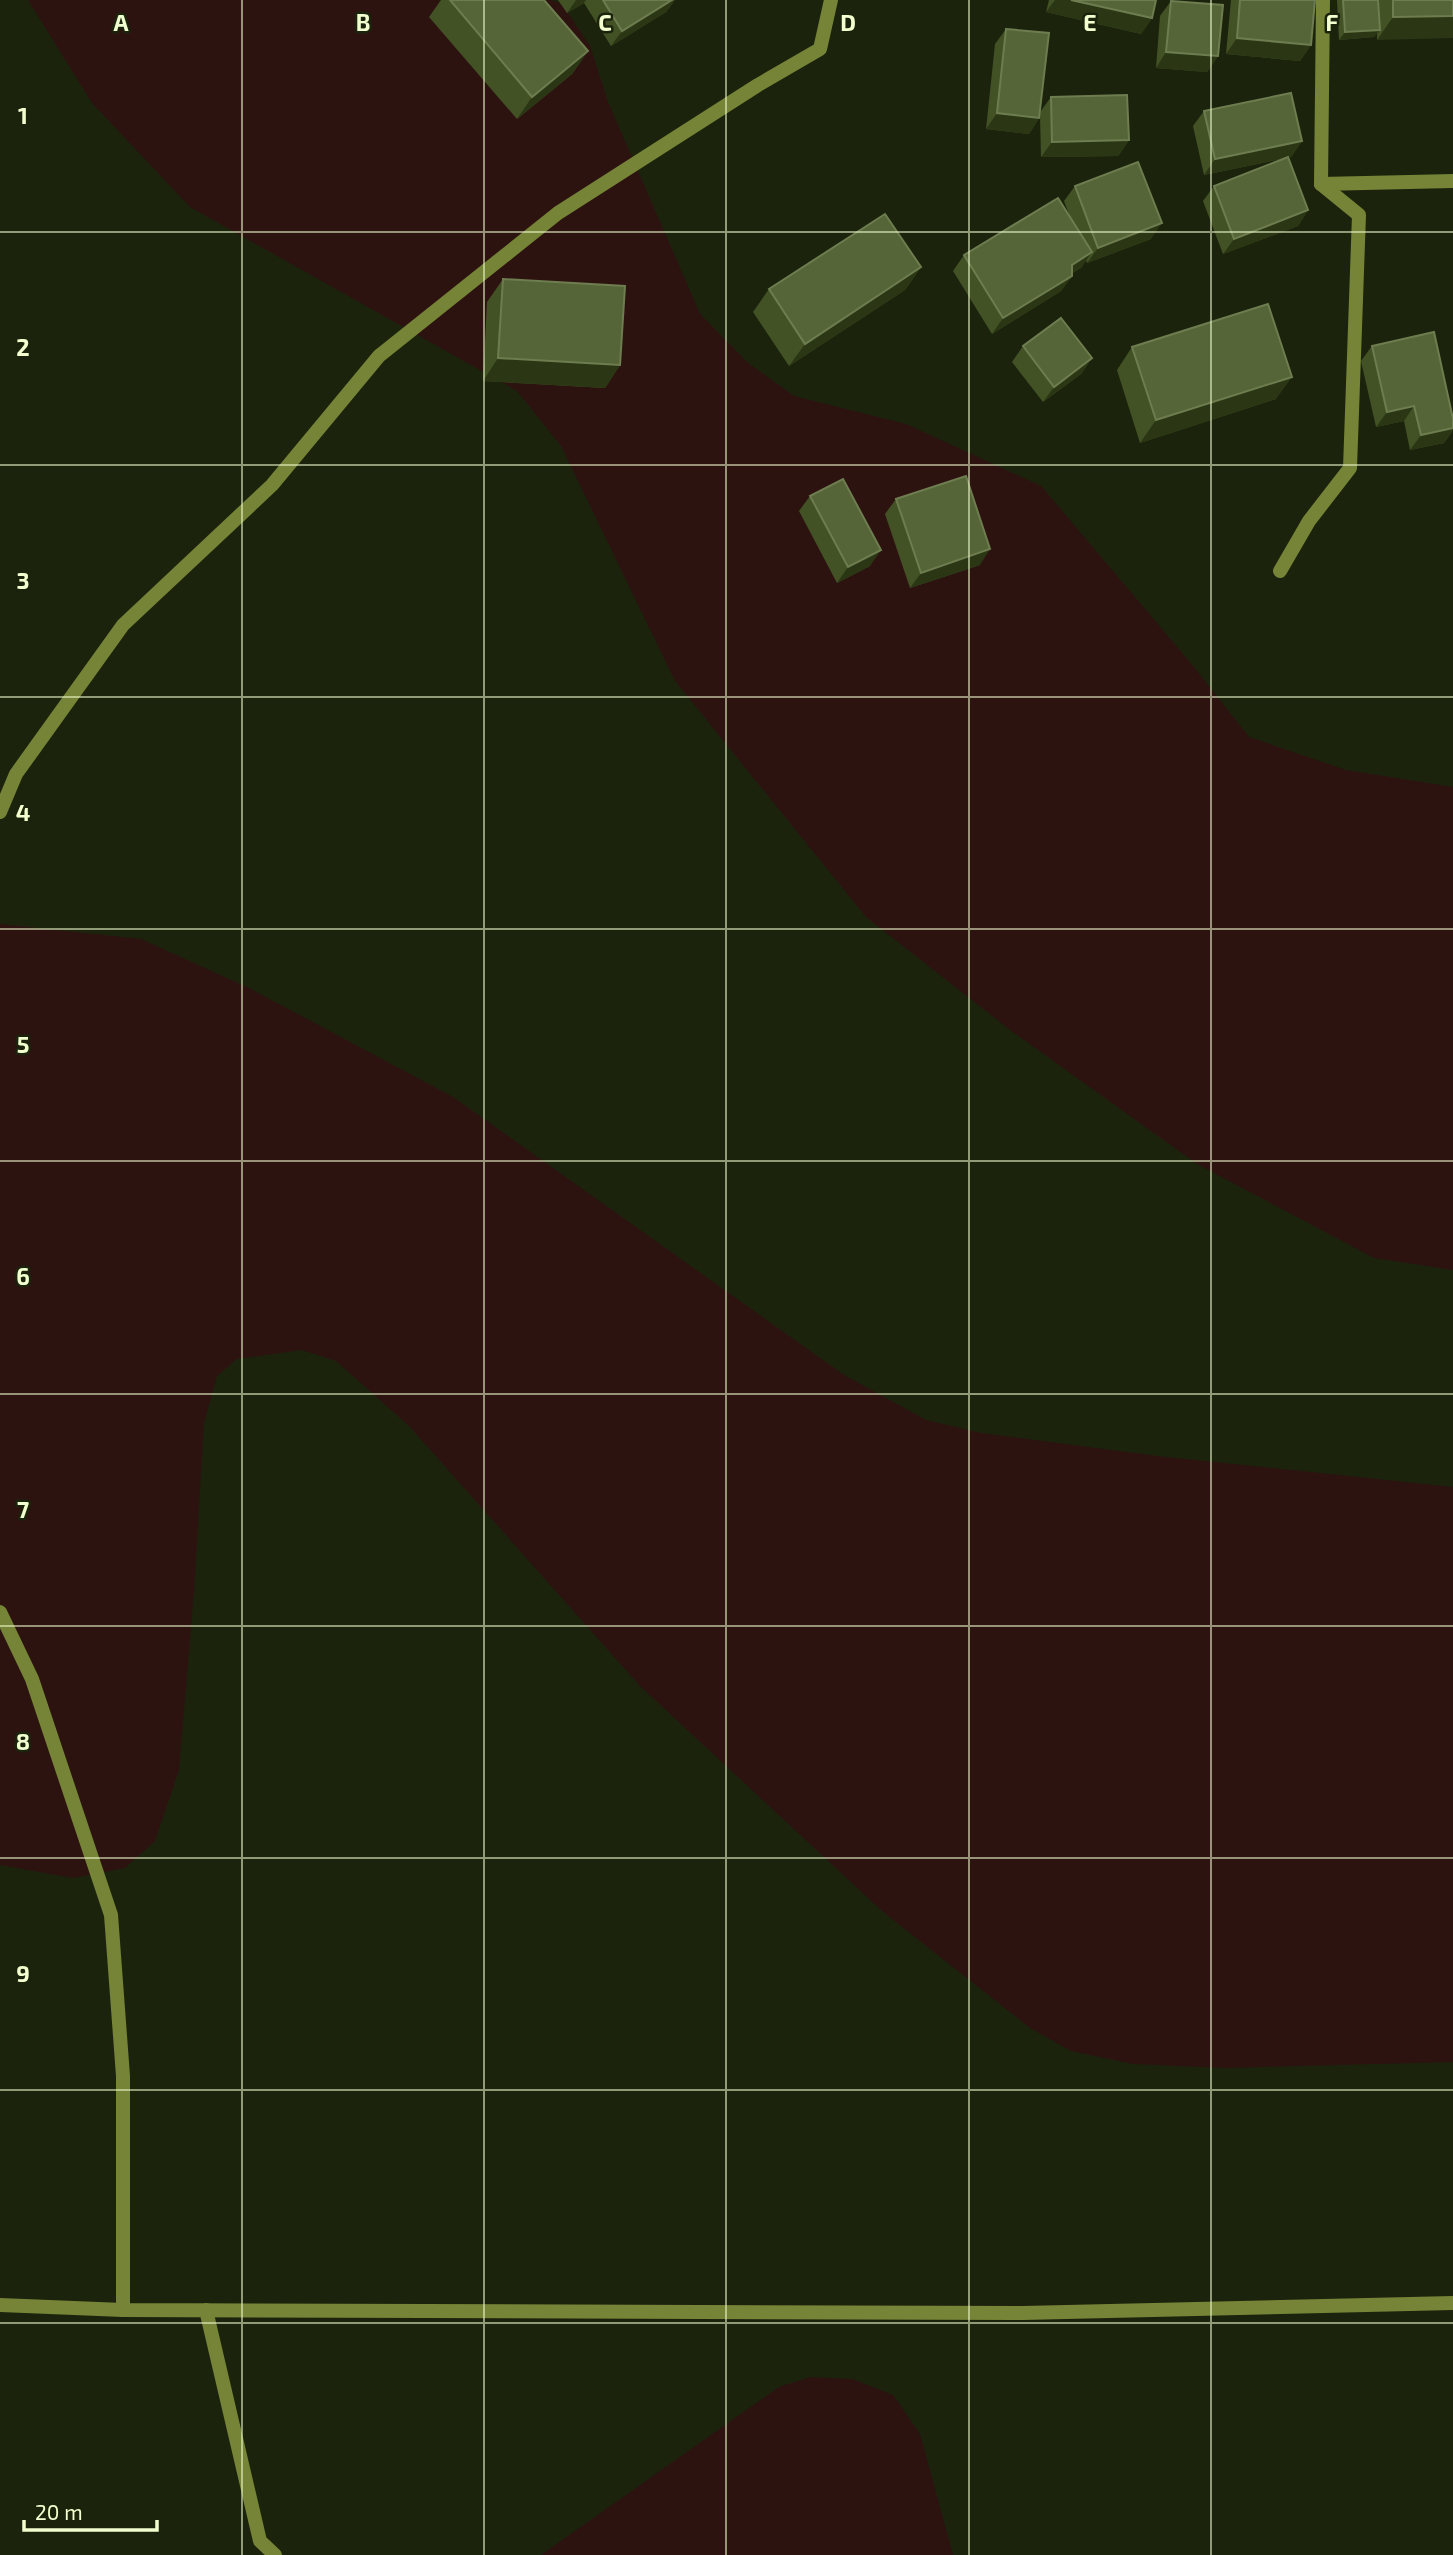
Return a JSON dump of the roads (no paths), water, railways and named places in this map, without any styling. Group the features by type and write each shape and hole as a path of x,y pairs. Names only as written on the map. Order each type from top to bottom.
{"street":[{"path":"0,812 16,775 123,625 272,485 379,356 558,213 758,85 820,49 831,0"},
{"path":"1321,184 1323,0"},
{"path":"1321,184 1453,181"},
{"path":"1280,572 1309,522 1350,468 1359,215 1321,184"},
{"path":"0,1612 32,1678 111,1915 123,2076 123,2310"},
{"path":"0,2305 123,2310 1023,2313 1453,2303"},
{"path":"206,2310 260,2541 275,2555"}]}
